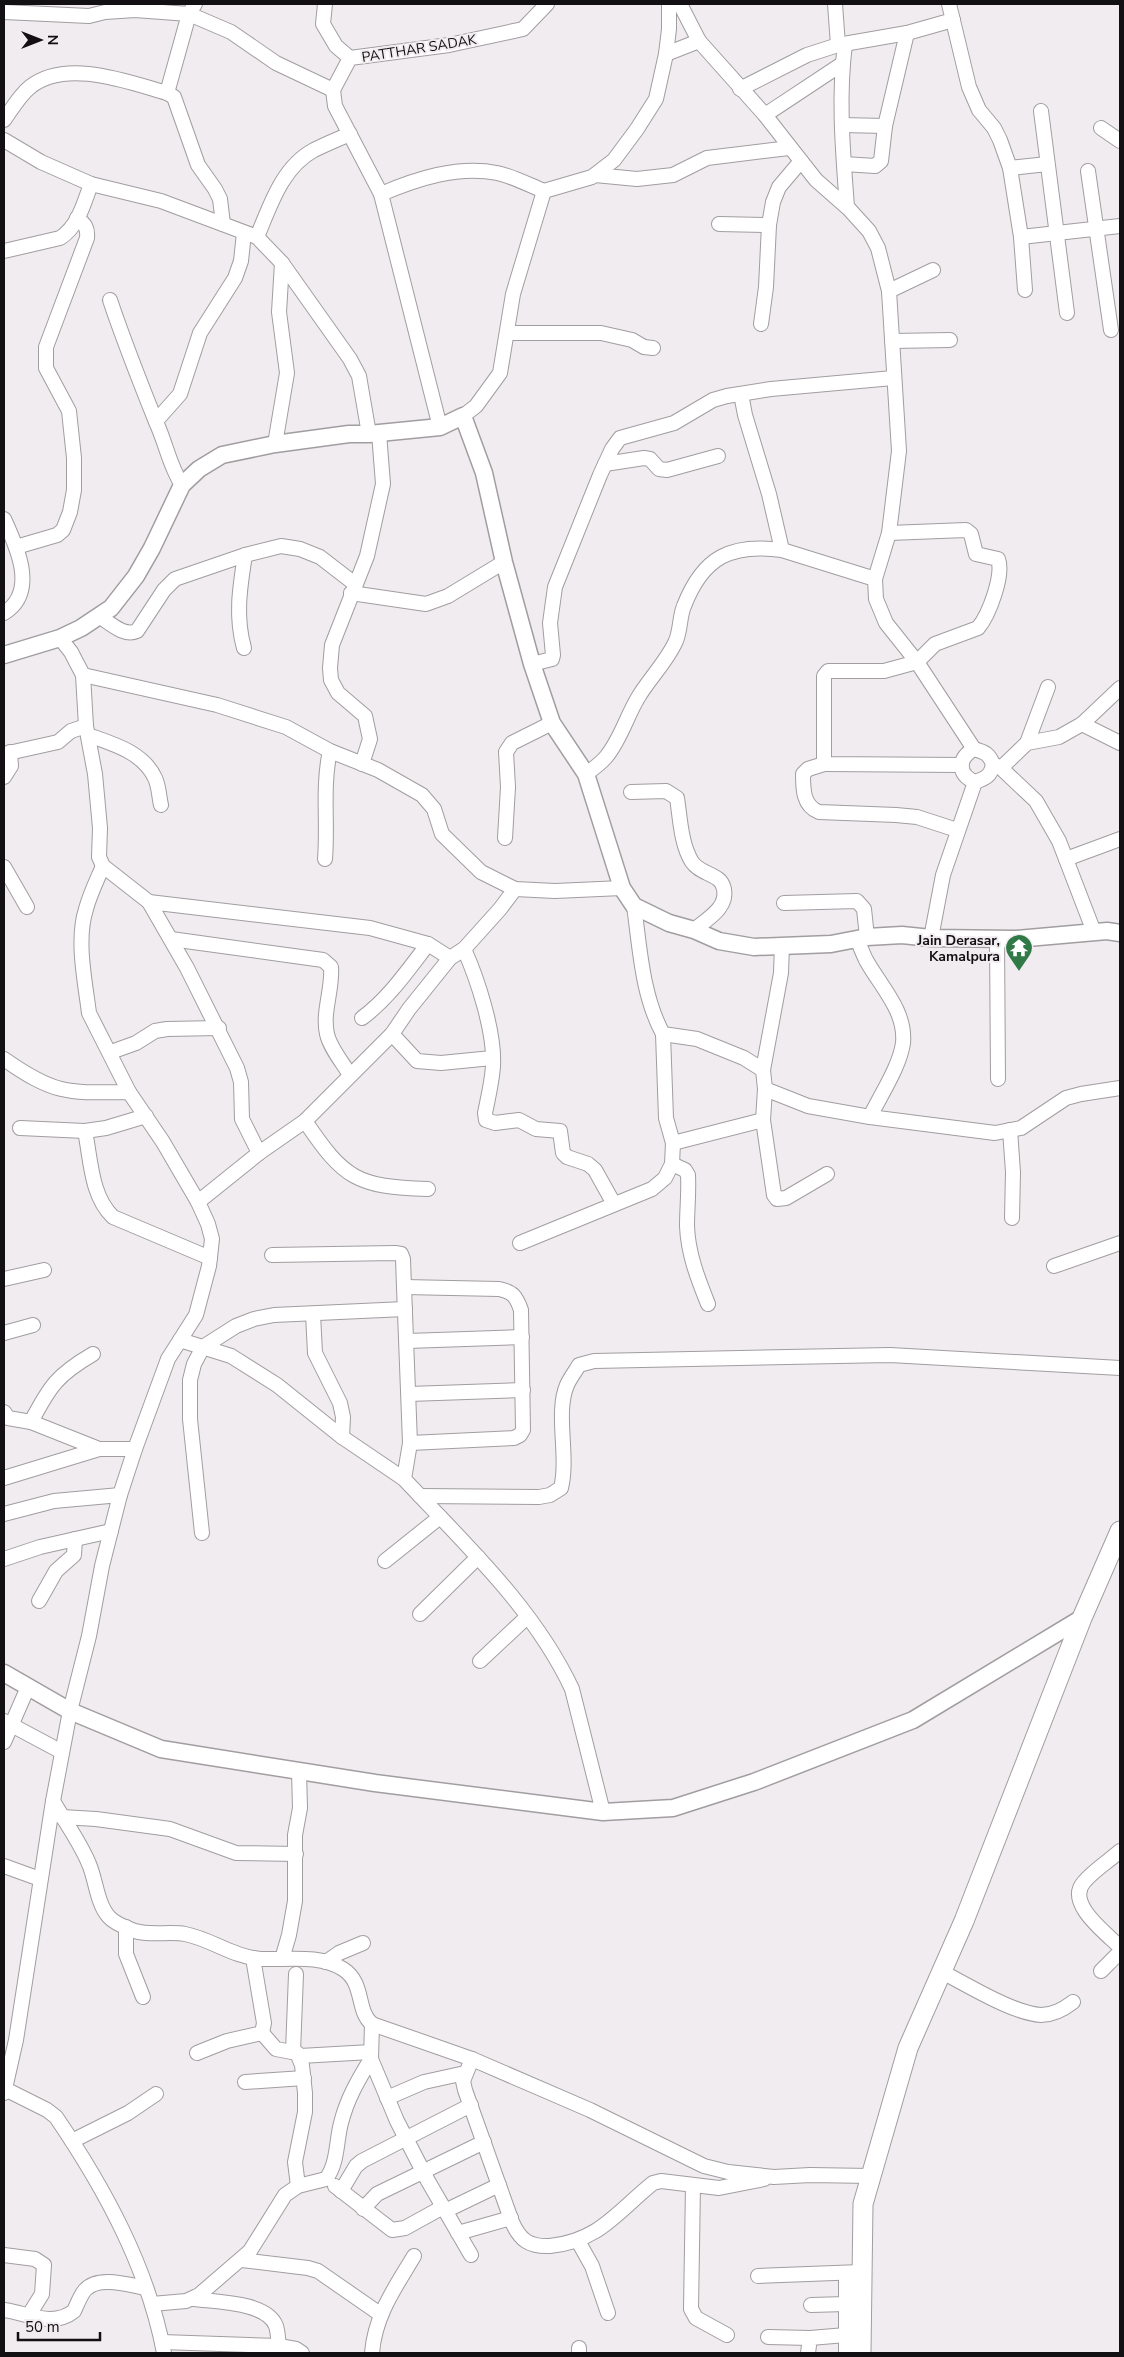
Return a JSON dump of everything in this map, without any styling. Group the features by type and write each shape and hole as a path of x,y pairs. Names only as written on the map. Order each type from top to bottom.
{"main road":[{"path":"861,2353 853,2272 864,2204 908,2048 964,1921 1082,1618 1120,1531"}],"street":[{"path":"325,4 324,24 336,46 350,58"},
{"name":"PATTHAR SADAK","path":"333,90 350,58 449,46 523,29 547,4"},
{"path":"380,194 411,181 457,172 497,173 544,191 595,175 614,160 656,99 670,29 670,4"},
{"path":"680,4 700,41 740,89 765,114 816,180 847,207 869,230 878,248 889,291 899,451 889,533 875,579 876,599 886,623 917,662 974,749 985,752 997,766 1036,801 1059,841 1094,932"},
{"path":"835,4 841,45 842,125 847,207"},
{"path":"949,4 969,87 979,110 994,128 1010,168 1021,237 1025,290"},
{"path":"167,93 192,9"},
{"path":"4,12 65,10 89,16 105,12 192,9 276,63 333,90 335,106 380,194 440,427"},
{"path":"740,89 788,63 841,45 906,33 953,20"},
{"path":"844,164 875,166 879,164 885,126 906,33"},
{"path":"666,54 700,41"},
{"path":"765,114 842,64"},
{"path":"4,120 21,95 31,86 49,77 76,73 105,75 167,93 174,97 198,165 216,189 220,199 223,224"},
{"path":"1041,111 1067,313"},
{"path":"842,125 885,126"},
{"path":"1101,128 1120,141"},
{"path":"156,421 180,394 200,333 235,278 251,235 285,176 312,151 350,134"},
{"path":"4,140 41,162 91,184 161,201 251,235 282,263 350,359 359,376 374,434 383,484 366,556 332,645 330,668 331,680 338,693 365,716 370,739 362,764"},
{"path":"595,175 638,179 673,175 707,158 790,148"},
{"path":"761,324 766,287 769,225 779,187 801,161"},
{"path":"1010,168 1047,164"},
{"path":"1088,171 1111,330"},
{"path":"4,251 60,238 72,229 91,184"},
{"path":"4,655 60,638 82,628 111,608 136,576 152,548 182,485 199,469 222,456 274,444 349,434 374,434 440,427 463,416 476,406 500,373 513,294 544,191"},
{"path":"16,547 57,535 63,530 70,512 74,490 74,458 69,411 46,368 46,347 87,238 84,224 77,218"},
{"path":"719,224 769,225"},
{"path":"1021,237 1120,226"},
{"path":"274,444 287,372 279,312 282,263"},
{"path":"889,291 933,270"},
{"path":"110,300 143,394 156,421 172,471 182,485"},
{"path":"507,333 601,333 632,340 644,347 652,348"},
{"path":"892,342 950,340"},
{"path":"532,664 552,659 550,624 555,587 605,464 612,448 620,438 674,423 713,400 740,394 771,389 893,378"},
{"path":"740,394 751,438 769,494 782,550"},
{"path":"463,416 484,473 504,562 532,664 552,723 586,774 622,888 634,906 645,983 654,1017 663,1034 666,1118 673,1143 672,1164 665,1178 652,1189 520,1243"},
{"path":"605,464 644,458 650,459 659,469 666,470 718,456"},
{"path":"4,519 20,559 23,580 19,597 11,609 4,613"},
{"path":"824,764 824,676 828,671 884,671 917,662 935,644 978,628 998,583 1000,564 998,559 976,554 971,534 966,530 889,533"},
{"path":"99,616 125,632 137,631 164,590 175,579 245,555 281,546 300,549 320,557 353,589 426,604 448,596 504,562"},
{"path":"586,774 606,756 638,696 670,654 679,632 684,607 697,580 715,559 737,551 766,548 782,550 875,579"},
{"path":"244,648 240,633 238,598 245,555"},
{"path":"60,638 71,652 83,675 87,730 96,774 100,828 99,857 103,866 149,902 219,1028 241,1082 242,1119 259,1154"},
{"path":"83,675 148,688 226,708 286,727 330,752 378,770 422,795 434,809 442,834 481,872 515,889 555,891 622,888"},
{"path":"1027,743 1048,687"},
{"path":"974,749 966,754 961,765 962,772 968,779 975,782 986,778 997,766 1027,743 1059,737 1082,724 1120,688"},
{"path":"505,838 508,787 506,752 512,743 552,723"},
{"path":"1082,724 1120,743"},
{"path":"4,777 11,766 7,753 58,742 71,731 87,730 141,758 155,778 161,805"},
{"path":"325,859 327,821 326,770 330,752"},
{"path":"957,830 917,817 869,813 819,812 812,810 806,802 803,774 808,769 824,764 961,765"},
{"path":"931,938 943,875 975,782"},
{"path":"631,792 666,792 677,798 688,853 693,864 707,874 719,879 723,886 725,897 723,904 694,930"},
{"path":"1066,859 1120,839"},
{"path":"103,866 85,910 82,942 89,1013 129,1092 163,1142 198,1202 208,1224 212,1239 210,1258 196,1315 168,1359 120,1494 102,1566 89,1636 70,1711 62,1752 40,1879 16,2040 4,2091 47,2110 56,2117 72,2141 110,2205 152,2304 163,2348 279,2346 296,2349 302,2353"},
{"path":"4,867 27,907"},
{"path":"198,1202 305,1121 392,1034 409,1009 450,958 464,949 500,909 515,889"},
{"path":"784,903 857,901 864,909 862,938 866,960 887,992 901,1022 903,1043 900,1056 870,1117"},
{"path":"149,902 370,928 428,944 450,958"},
{"path":"634,906 670,923 694,930 719,941 754,947 831,944 862,938 902,935 931,938 997,939 1094,932 1120,933"},
{"path":"171,939 324,960 331,967 332,982 325,1021 327,1035 350,1075"},
{"path":"997,939 998,1078"},
{"path":"362,1018 374,1010 398,984 428,944"},
{"path":"782,945 779,981 763,1070 765,1089 763,1120 774,1195 777,1199 786,1198 827,1174"},
{"path":"464,949 474,970 486,1011 492,1058 485,1113 486,1120 495,1123 519,1120 536,1129 560,1131 563,1153 588,1164 596,1170 614,1204"},
{"path":"110,1052 136,1043 155,1031 219,1028"},
{"path":"392,1034 417,1061 441,1063 492,1058"},
{"path":"663,1034 698,1039 744,1058 763,1070"},
{"path":"4,1059 41,1083 62,1091 89,1094 129,1092"},
{"path":"765,1089 808,1106 870,1117 995,1133 1021,1128 1066,1098 1120,1088"},
{"path":"20,1128 85,1131 106,1128 146,1116"},
{"path":"673,1143 763,1120"},
{"path":"305,1121 327,1154 344,1171 367,1182 383,1186 428,1189"},
{"path":"1010,1130 1013,1172 1012,1218"},
{"path":"85,1131 97,1194 103,1208 118,1220 210,1258"},
{"path":"672,1164 685,1170 688,1175 687,1226 690,1251 708,1304"},
{"path":"1054,1266 1120,1243"},
{"path":"272,1255 401,1254 403,1259 407,1341 410,1443 404,1479"},
{"path":"4,1279 44,1270"},
{"path":"404,1287 499,1289 510,1291 516,1297 521,1310 523,1430 520,1435 514,1438 410,1443"},
{"path":"202,1533 190,1419 190,1380 202,1348 236,1326 254,1319 274,1315 405,1309"},
{"path":"313,1314 315,1353 340,1402 343,1417 342,1437"},
{"path":"4,1333 33,1325"},
{"path":"407,1341 522,1337"},
{"path":"180,1340 231,1356 277,1385 342,1437 404,1479 478,1557 516,1601 564,1670 572,1689 603,1812"},
{"path":"31,1422 48,1389 58,1378 93,1354"},
{"path":"420,1496 539,1497 550,1495 561,1488 565,1472 563,1407 566,1386 579,1365 594,1361 890,1355 1120,1368"},
{"path":"409,1394 523,1390"},
{"path":"5,1417 31,1422 99,1449"},
{"path":"4,1478 99,1449 135,1449"},
{"path":"4,1514 54,1501 120,1494"},
{"path":"385,1561 440,1517"},
{"path":"4,1559 111,1531"},
{"path":"39,1601 56,1571 74,1555 75,1539"},
{"path":"420,1614 478,1557"},
{"path":"480,1661 527,1617"},
{"path":"4,1673 70,1711 161,1749 375,1784 603,1812 673,1808 754,1782 913,1720 1082,1618"},
{"path":"4,1742 8,1723 28,1687"},
{"path":"8,1723 62,1752"},
{"path":"282,1958 296,1901 295,1835 300,1808 299,1771"},
{"path":"53,1801 88,1861 96,1881 103,1909 109,1918 126,1927 138,1932 186,1934 253,1958 282,1958 326,1962 342,1968 352,1977 358,1987 368,2020 372,2024 472,2059 590,2110 704,2166 728,2172 774,2177"},
{"path":"62,1817 96,1819 170,1829 236,1853 296,1854"},
{"path":"1120,1851 1083,1883 1079,1892 1081,1908 1120,1947"},
{"path":"4,1866 40,1879"},
{"path":"126,1927 126,1954 143,1996"},
{"path":"326,1962 339,1953 363,1943"},
{"path":"1100,1970 1120,1952"},
{"path":"253,1958 264,2022 262,2033"},
{"path":"942,1972 1026,2012 1042,2015 1052,2014 1065,2009 1073,2002"},
{"path":"296,1974 296,2054 304,2078 305,2112 295,2162 298,2186"},
{"path":"372,2024 371,2055 387,2098 423,2172 471,2255"},
{"path":"197,2053 227,2041 262,2033"},
{"path":"262,2033 276,2049 296,2054 371,2055"},
{"path":"194,2299 242,2260 257,2241 285,2195 298,2186 326,2179 333,2168 341,2122 351,2092 371,2055"},
{"path":"472,2059 465,2072 463,2081 511,2218 520,2238 533,2246 568,2244 578,2241 600,2229 653,2183 661,2181 693,2186 727,2187 774,2177 810,2175 871,2176"},
{"path":"387,2098 424,2082 465,2072"},
{"path":"245,2082 304,2078"},
{"path":"72,2141 122,2116 156,2094"},
{"path":"341,2191 356,2166 362,2161 471,2105"},
{"path":"363,2209 377,2194 484,2142"},
{"path":"326,2179 384,2225 398,2231 499,2185"},
{"path":"693,2186 691,2309 696,2318 727,2335"},
{"path":"458,2233 511,2218"},
{"path":"578,2241 592,2266 608,2313"},
{"path":"4,2255 35,2259 44,2265 45,2275 42,2294 29,2315"},
{"path":"372,2353 373,2338 380,2314 414,2256"},
{"path":"242,2260 308,2268 318,2271 380,2314"},
{"path":"758,2276 853,2272 846,2304 846,2353"},
{"path":"4,2310 46,2320 70,2314 74,2311 85,2290 93,2284 105,2282 146,2288"},
{"path":"152,2304 194,2299 243,2305 263,2312 276,2326 279,2346"},
{"path":"811,2305 846,2304"},
{"path":"768,2337 810,2338 846,2335"},
{"path":"808,2353 810,2338"}],"place":[{"name":"Jain Derasar, Kamalpura","path":"1019,972"}]}
